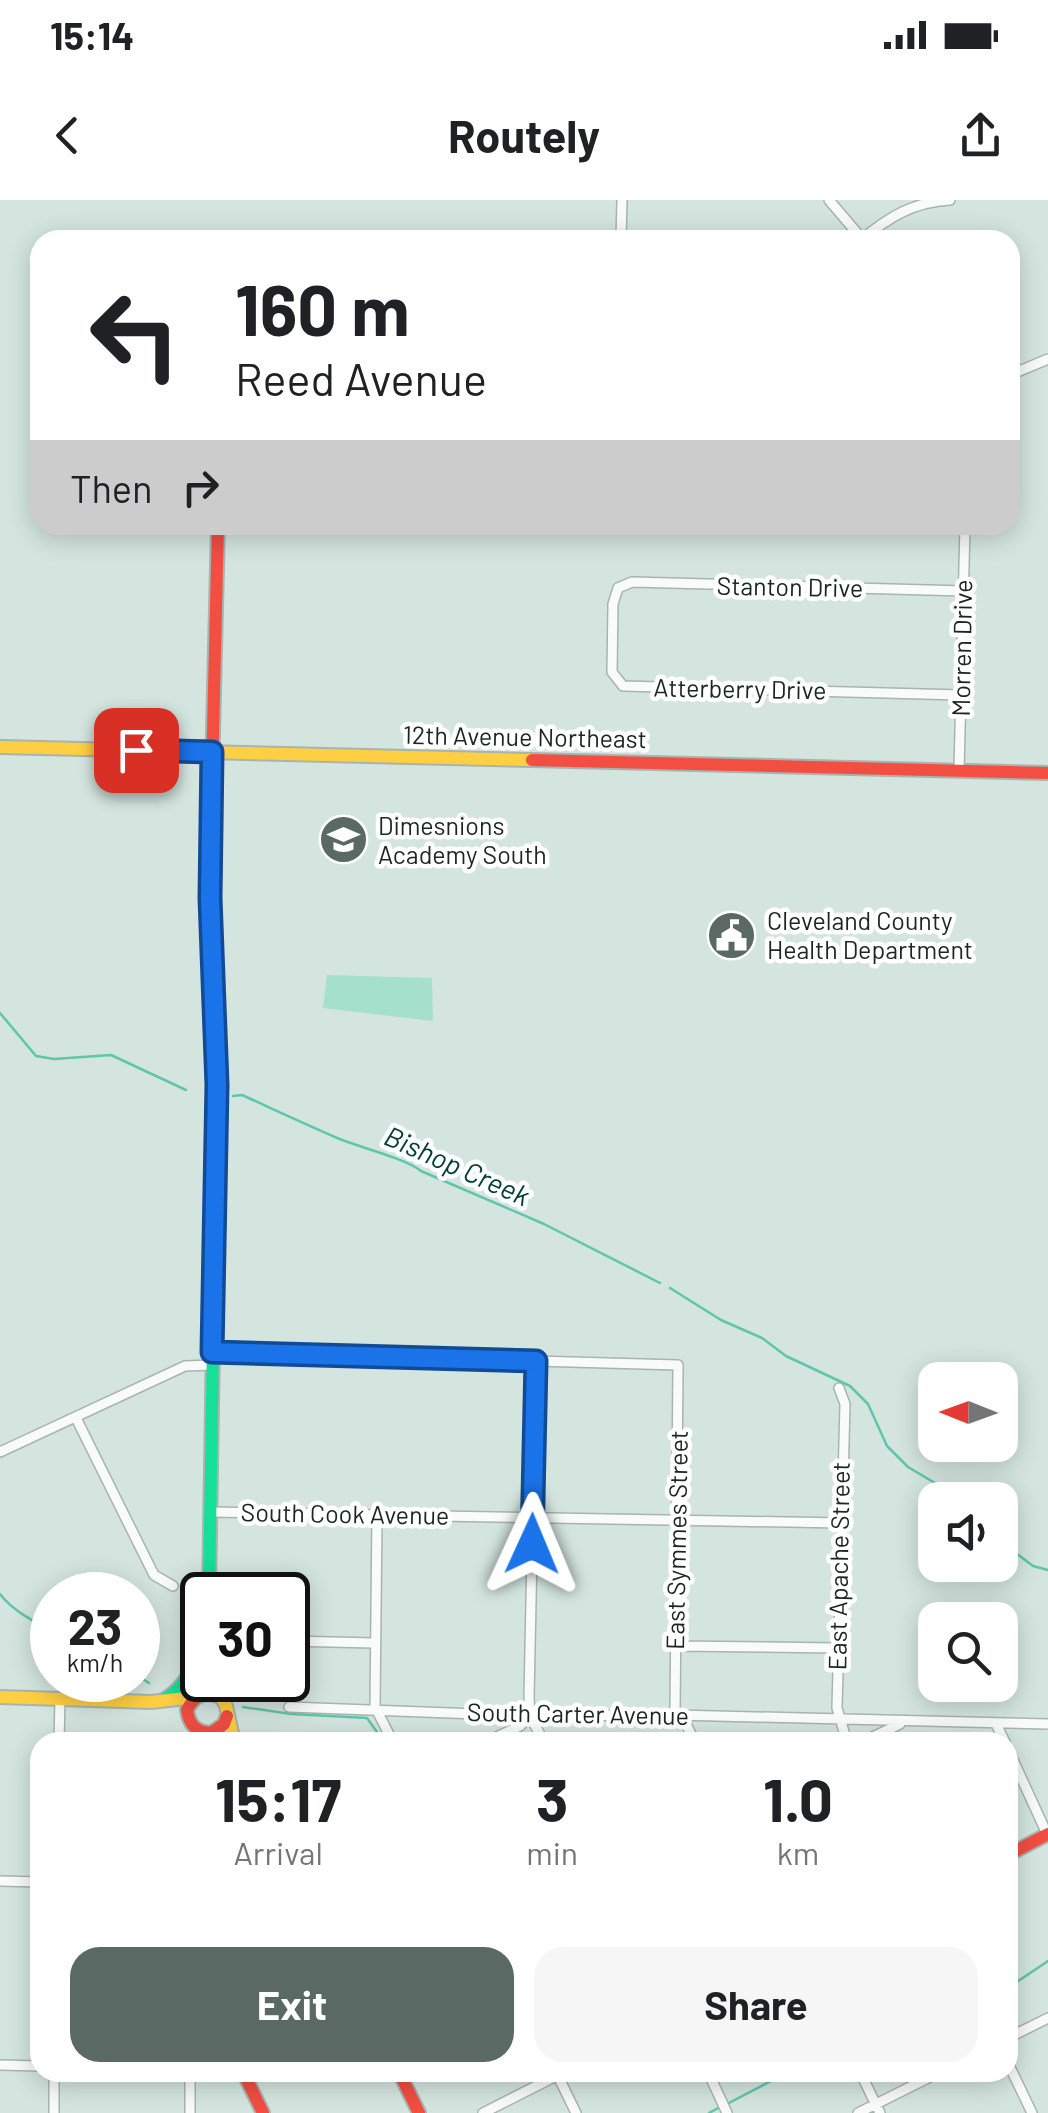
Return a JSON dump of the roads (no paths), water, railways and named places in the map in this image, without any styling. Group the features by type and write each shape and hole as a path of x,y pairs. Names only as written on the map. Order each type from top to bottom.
{"street":[{"path":"621,230 622,200"},
{"path":"829,200 854,230"},
{"path":"876,230 908,208 950,200"},
{"path":"1020,371 1048,359"},
{"path":"208,1572 217,1085 210,898 218,535"},
{"name":"Morren Drive","path":"959,771 965,535"},
{"name":"Stanton Drive","path":"618,588 632,582 964,592"},
{"name":"Atterberry Drive","path":"618,588 612,604 611,665 614,677 623,686 960,695"},
{"name":"12th Avenue Northeast","path":"0,747 1048,773"},
{"path":"0,1452 185,1366 212,1359 536,1361 530,1716 539,1732"},
{"name":"East Symmes Street","path":"536,1361 678,1366 675,1646 678,1716 689,1732"},
{"name":"East Apache Street","path":"840,1388 844,1404 838,1720 843,1732"},
{"path":"76,1418 154,1574 173,1586"},
{"name":"South Cook Avenue","path":"210,1512 841,1523"},
{"path":"377,1515 375,1708 388,1732"},
{"path":"310,1642 374,1643"},
{"path":"675,1646 838,1648"},
{"path":"0,1697 30,1698"},
{"path":"59,1732 60,1702"},
{"path":"158,1702 178,1710 202,1732"},
{"path":"191,1702 191,1732"},
{"path":"224,1702 229,1732"},
{"name":"South Carter Avenue","path":"289,1706 530,1716 1048,1724"},
{"path":"213,1732 224,1724 227,1716"},
{"path":"507,1732 530,1716"},
{"path":"882,1732 902,1722"},
{"path":"996,1724 1000,1732"},
{"path":"1018,1771 1048,1835 1018,1849"},
{"path":"0,1881 30,1882"},
{"path":"1018,2033 1048,2018"},
{"path":"0,2066 30,2066"},
{"path":"54,2082 54,2113"},
{"path":"190,2082 190,2113"},
{"path":"247,2082 263,2113"},
{"path":"404,2082 419,2113"},
{"path":"483,2113 543,2082"},
{"path":"562,2082 576,2113"},
{"path":"713,2082 725,2108"},
{"path":"865,2082 878,2109"},
{"path":"858,2113 878,2109 923,2082"},
{"path":"1017,2082 1032,2113"}],"waterway":[{"name":"Bishop Creek","path":"0,1013 36,1056 54,1059 111,1055 186,1090"},
{"name":"Bishop Creek","path":"233,1096 242,1095 342,1140 405,1162 544,1224 660,1283"},
{"name":"Bishop Creek","path":"670,1288 721,1320 762,1338 786,1356 850,1386 868,1404 887,1446 908,1467 933,1482"},
{"name":"Bishop Creek","path":"1018,1555 1033,1566 1048,1570"},
{"path":"0,1594 30,1618"},
{"path":"243,1707 367,1718 377,1732"},
{"path":"1018,1981 1048,1961"},
{"path":"727,2104 769,2082"},
{"path":"709,2113 720,2107"}],"place":[{"name":"Dimesnions Academy South","path":"343,840"},
{"name":"Cleveland County Health Department","path":"732,935"}]}
